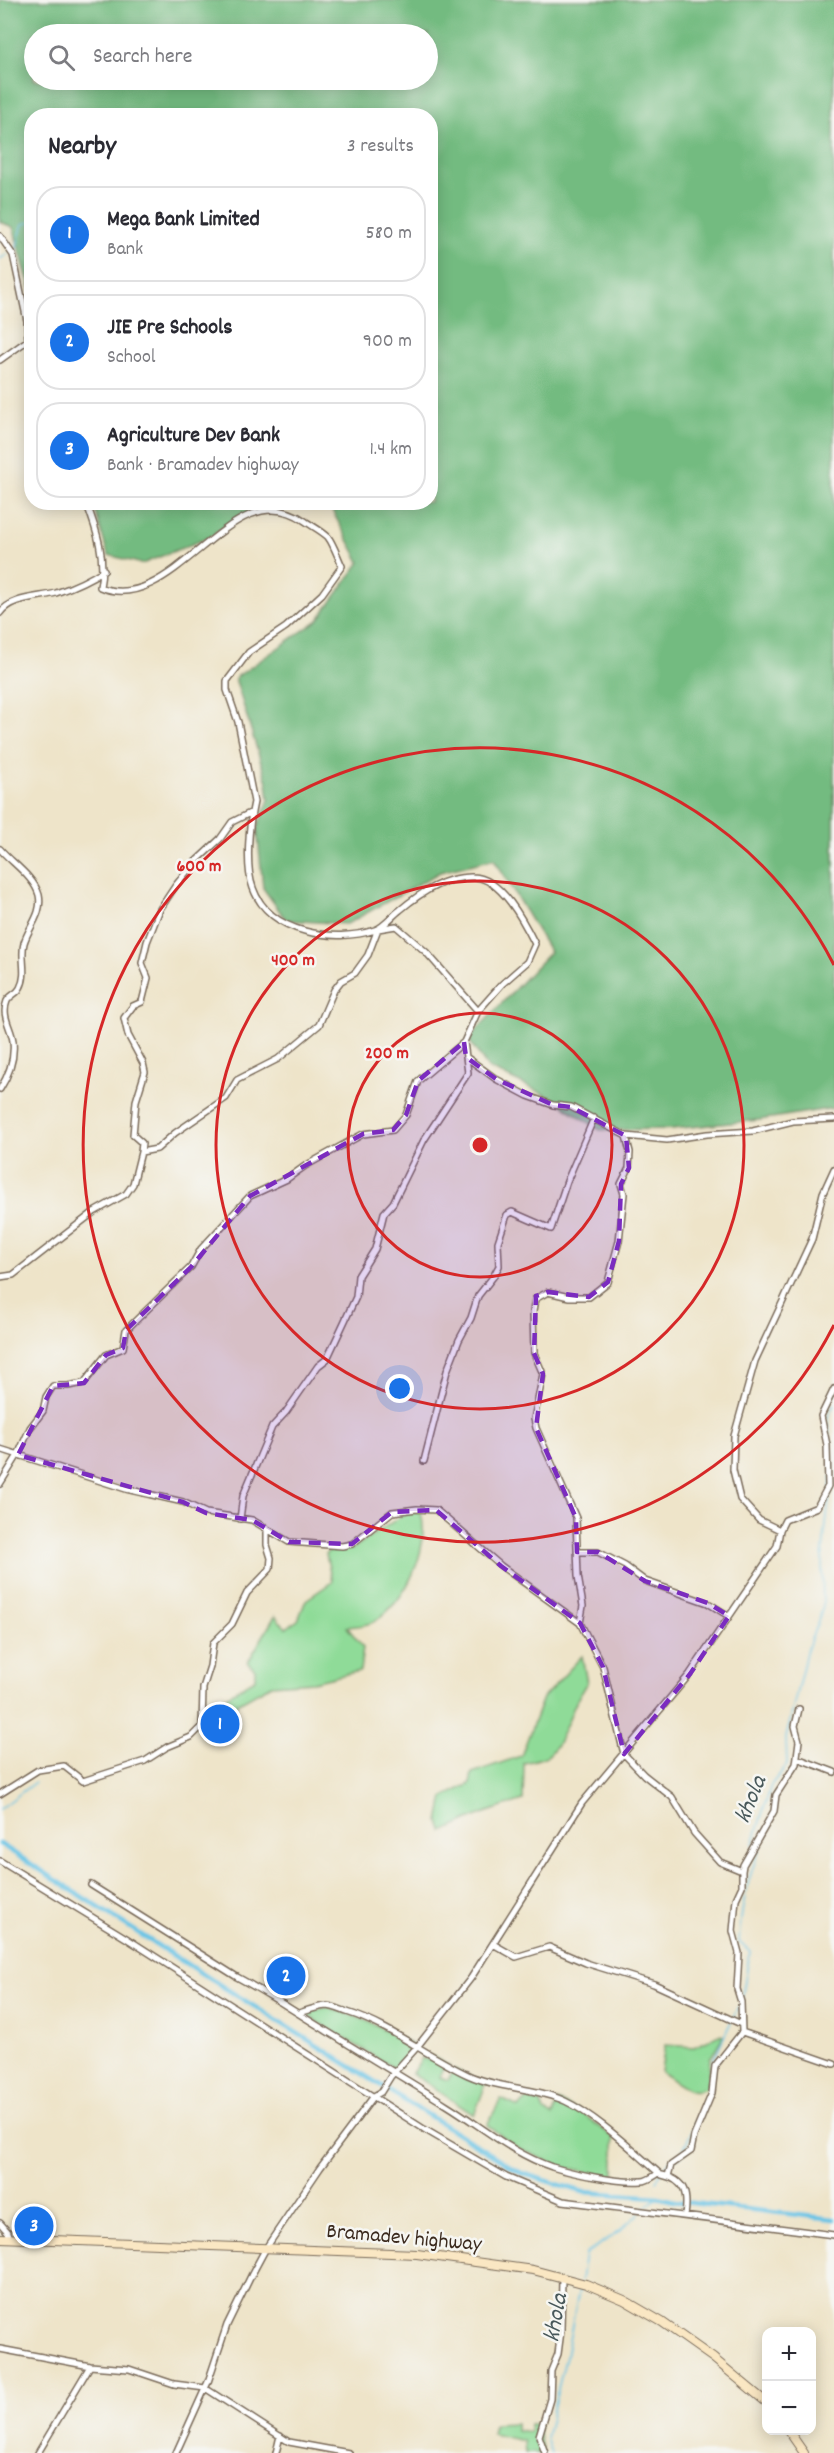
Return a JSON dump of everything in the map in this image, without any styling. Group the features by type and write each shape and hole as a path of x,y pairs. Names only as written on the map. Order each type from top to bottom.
{"street":[{"path":"0,236 13,255 24,307"},
{"path":"0,360 24,343"},
{"path":"89,510 103,554 104,570 100,587 113,592 147,586 200,551 215,535 246,517 269,510"},
{"path":"283,510 294,513 328,538 342,566 322,594 286,627 249,652 227,681 227,690 238,722 251,777 254,802 248,867 252,887 257,899 274,916 310,933 354,935 396,926 410,936 478,1011"},
{"path":"0,613 9,603 55,593 104,570"},
{"path":"0,1277 13,1275 94,1212 126,1194 133,1184 142,1143 134,1135 136,1101 145,1072 123,1018 133,1006 142,1002 148,978 142,963 147,942 160,909 176,885 220,839 232,822 252,812"},
{"path":"0,849 27,876 39,894 39,912 23,944 24,971 20,988 8,999 4,1014 13,1040 12,1059 8,1077 0,1089"},
{"path":"0,1484 18,1455 22,1442 43,1411 46,1396 53,1386 84,1383 106,1355 123,1348 126,1330 191,1267 201,1249 250,1196 287,1179 328,1152 363,1134 393,1130 406,1115 418,1081 464,1042 478,1011 502,984 527,962 535,944 511,904 493,882 474,876 437,884 401,908 378,929 368,955 355,973 334,990 319,1025 278,1059 237,1080 226,1098 174,1133 157,1149 141,1152"},
{"path":"240,1520 243,1496 272,1427 286,1412 318,1366 327,1359 356,1297 358,1276 375,1249 384,1213 393,1203 424,1140 468,1073 464,1042"},
{"path":"466,1057 496,1079 528,1095 553,1105 571,1107 626,1136 667,1140 707,1134 753,1131 793,1121 834,1119"},
{"path":"424,1461 447,1371 459,1340 471,1318 478,1296 493,1278 499,1266 498,1242 507,1215 512,1212 551,1229 567,1181 594,1118"},
{"path":"580,1623 583,1606 576,1518 534,1419 543,1374 534,1353 533,1311 535,1299 540,1295 548,1292 569,1297 589,1297 608,1282 619,1241 624,1194 621,1184 629,1168 630,1152 626,1136"},
{"path":"780,1530 759,1520 740,1499 733,1470 734,1436 755,1361 812,1239 823,1193 834,1169"},
{"path":"176,2453 205,2388 227,2325 266,2248 320,2168 374,2096 381,2092 471,1978 582,1803 690,1674 777,1546 780,1530 785,1520 817,1507 828,1486 827,1445 821,1416 834,1389"},
{"path":"0,1449 126,1489 183,1502 206,1513 240,1520 252,1520 289,1542 342,1546 352,1544 392,1512 417,1509 436,1510 501,1566 580,1623 603,1667 624,1754 644,1775 672,1797 693,1833 720,1862 742,1871"},
{"path":"0,1794 38,1770 64,1766 83,1781 114,1769 145,1761 167,1747 191,1737 202,1726 203,1688 210,1666 213,1643 232,1624 247,1593 270,1569 271,1558 267,1545 267,1530"},
{"path":"577,1552 598,1552 626,1566 645,1581 708,1603 729,1616"},
{"path":"685,2216 687,2195 680,2183 665,2176 671,2164 691,2151 694,2136 712,2093 715,2066 742,2032 741,2002 736,1989 739,1953 733,1931 736,1899 742,1886 743,1865 774,1811 776,1795 796,1764 799,1741 795,1726 799,1709"},
{"path":"797,1758 834,1773"},
{"path":"0,1862 126,1938 424,2129 506,2177 562,2201 834,2235"},
{"path":"91,1885 237,1977 299,2013 496,2139 551,2167 578,2174 644,2181 659,2174 589,2116 566,2102 533,2091 468,2075 398,2034 369,2020 328,2006 299,2013"},
{"path":"493,1944 516,1957 549,1947 586,1963 654,1984 741,2024"},
{"path":"742,2032 834,2064"},
{"path":"0,2223 10,2238"},
{"name":"Bramadev highway","path":"0,2238 417,2254 533,2270 586,2284 624,2300 662,2322 713,2358 762,2399"},
{"path":"544,2453 539,2436 550,2399 551,2371 558,2354 565,2278"},
{"path":"0,2349 90,2366 129,2369 174,2384 205,2388 290,2442 349,2453"},
{"path":"38,2453 90,2366"},
{"path":"791,2435 804,2453"},
{"path":"276,2453 280,2436"}],"highlighted area":[{"path":"464,1042 466,1057 496,1079 553,1105 571,1107 626,1136 629,1168 621,1184 619,1241 608,1282 589,1297 548,1292 536,1296 534,1353 543,1374 536,1428 576,1518 577,1552 598,1552 645,1581 708,1603 729,1616 690,1674 624,1754 603,1667 580,1623 501,1566 436,1510 392,1512 352,1544 289,1542 252,1520 206,1513 183,1502 18,1455 53,1386 84,1383 106,1355 123,1348 126,1330 191,1267 250,1196 363,1134 393,1130 406,1115 418,1081"}],"green space":[{"path":"0,0 834,0 834,1108 759,1120 672,1129 600,1130 550,1097 488,1068 468,1039 550,952 494,859 440,872 347,924 286,920 263,888 257,828 269,800 267,782 235,678 318,620 360,562 332,510 438,510 438,108 24,108 24,266 13,227 0,222"},
{"path":"95,510 257,510 215,532 215,535 142,564 108,555"},
{"path":"421,1512 423,1527 419,1558 406,1587 387,1612 375,1621 365,1625 347,1627 363,1647 360,1671 313,1682 271,1685 237,1704 226,1724 223,1723 223,1698 255,1679 255,1669 248,1662 275,1616 286,1628 298,1620 306,1600 332,1582 326,1554 330,1549 352,1549 406,1513"},
{"path":"582,1656 587,1683 553,1751 547,1756 524,1763 523,1800 482,1814 443,1832 439,1822 444,1797 470,1784 472,1773 521,1756 543,1698"},
{"path":"328,2007 365,2020 414,2046 395,2069 303,2013"},
{"path":"720,2035 723,2036 710,2059 707,2087 695,2091 677,2084 661,2072 665,2045 694,2047"},
{"path":"431,2056 449,2066 442,2070 440,2077 448,2080 454,2069 486,2084 474,2115 412,2073 422,2058 429,2060"},
{"path":"501,2099 519,2107 528,2099 541,2103 544,2112 553,2116 557,2101 578,2110 614,2138 614,2177 558,2166 516,2147 487,2125"},
{"path":"516,2423 516,2430 529,2432 530,2424 539,2424 543,2453 525,2453 524,2441 492,2434 494,2424"}],"waterway":[{"path":"13,251 16,249 24,224"},
{"path":"0,259 9,253"},
{"name":"khola","path":"753,1844 771,1785 787,1765 786,1738 806,1653 823,1607 822,1559 832,1473 828,1416 834,1404"},
{"path":"0,1809 35,1782"},
{"path":"0,1844 196,1970 521,2173 583,2192 658,2197 674,2201 834,2219"},
{"name":"khola","path":"742,1997 750,1952 739,1942 740,1929 745,1894 760,1848 757,1847"},
{"name":"khola","path":"713,2066 714,2058 738,2007"},
{"name":"khola","path":"656,2181 669,2162 681,2155 709,2093 711,2079"},
{"name":"khola","path":"644,2208 658,2197"},
{"name":"khola","path":"581,2280 585,2254 620,2231 639,2213"},
{"name":"khola","path":"551,2453 546,2438 580,2285"}],"place":[{"name":"Mega Bank Limited","path":"220,1724"},
{"name":"JIE Pre Schools","path":"286,1976"},
{"name":"Agriculture Dev Bank","path":"34,2226"}]}
